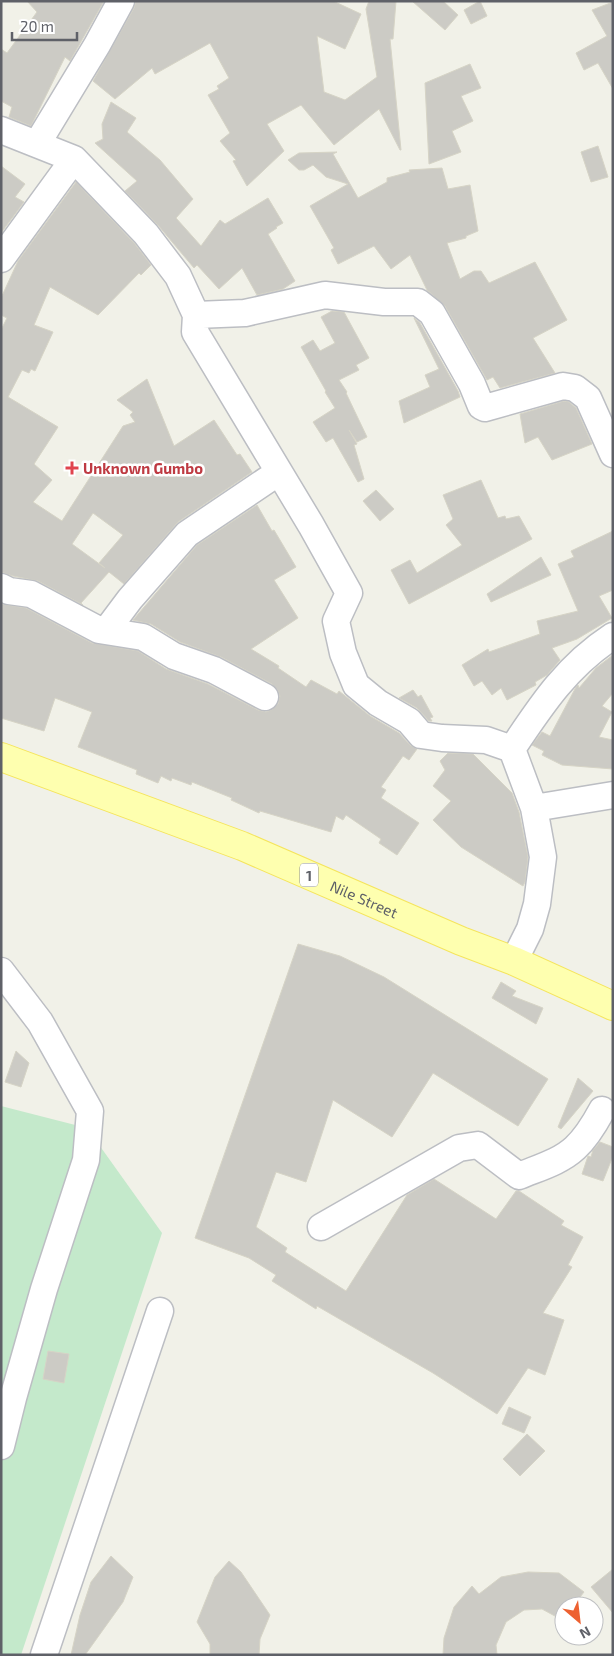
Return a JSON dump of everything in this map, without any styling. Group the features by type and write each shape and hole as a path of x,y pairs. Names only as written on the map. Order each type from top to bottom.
{"main road":[{"name":"Nile Street","path":"1,757 242,846 461,941 514,961 613,1006"}],"street":[{"path":"37,144 97,45 121,1"},
{"path":"1,130 74,159 146,234 178,276 196,315 195,332 349,592 336,620 343,653 356,685 378,703 409,722 421,735 486,740 512,748"},
{"path":"1,260 74,159"},
{"path":"196,315 244,313 325,295 384,302 418,302 432,313 472,384 480,406 485,408 563,386 575,388 588,398 613,454"},
{"path":"106,631 130,599 188,534 279,472"},
{"path":"1,587 9,591 31,594 98,630 143,637 174,656 214,670 265,697"},
{"path":"512,748 538,709 563,678 596,647 613,636"},
{"path":"512,748 534,808 543,858 537,904 530,929 514,961"},
{"path":"534,808 613,795"},
{"path":"1,971 40,1022 90,1111 86,1160 44,1289 1,1446"},
{"path":"321,1227 459,1148 478,1145 519,1176 553,1162 575,1148 602,1110"},
{"path":"44,1655 160,1311"}],"green space":[{"path":"1,1106 87,1128 162,1233 21,1655 1,1655"}],"building":[{"path":"27,1 104,1 70,61 65,57 31,126 9,117 12,107 1,101 1,49 7,53 37,12"},
{"path":"136,1 333,1 361,14 345,49 317,36 324,92 345,100 377,77 366,9 369,1 396,1 393,39 390,39 401,150 379,109 334,145 301,105 267,124 284,151 247,186 233,161 236,160 220,141 230,133 208,95 219,89 217,86 229,78 210,43 155,74 152,68 115,99 93,81 134,8"},
{"path":"412,1 443,1 458,15 445,30"},
{"path":"480,1 487,16 471,24 464,10"},
{"path":"613,2 613,89 598,63 584,70 576,53 607,36 592,10"},
{"path":"470,64 481,88 461,96 473,121 452,131 461,152 429,164 425,83"},
{"path":"111,102 136,118 127,132 160,160 193,199 176,218 201,246 220,220 225,224 268,198 283,223 268,234 295,281 283,289 257,295 242,268 219,289 197,265 194,268 157,224 125,191 137,181 95,143 103,139 102,124"},
{"path":"598,146 608,177 591,182 581,152"},
{"path":"337,152 333,154 358,198 387,182 387,178 410,172 409,170 442,168 448,189 470,185 478,231 466,236 466,238 447,243 460,279 474,271 481,271 489,283 535,262 567,320 533,338 555,373 500,388 493,377 487,380 445,306 427,290 410,255 391,269 374,246 338,264 331,250 334,248 310,206 348,184 326,177 313,165 304,170 299,170 288,160 299,153"},
{"path":"1,166 25,184 15,197 24,202 1,233"},
{"path":"76,182 135,244 151,265 141,275 139,273 98,315 50,287 34,325 53,332 35,371 31,369 29,373 22,370 8,397 58,427 34,464 52,480 33,502 62,521 123,426 135,422 130,415 133,412 117,400 147,379 174,446 214,420 237,455 240,454 252,472 178,522 124,584 109,572 81,603 83,605 38,581 1,572 1,330 7,318 1,315 1,298 18,261","holes":["93,513 123,535 99,563 105,568 72,544"]},
{"path":"332,311 344,312 369,358 356,365 359,370 339,380 347,392 367,437 357,442 349,430 357,444 354,445 364,479 358,482 333,438 326,442 313,422 335,408 301,347 313,340 320,351 335,343 321,317"},
{"path":"414,318 420,323 460,397 404,423 399,401 430,387 425,375 439,369"},
{"path":"564,401 569,402 576,408 592,444 552,460 538,437 525,443 520,414"},
{"path":"481,480 498,518 505,516 506,519 519,516 532,539 409,604 391,570 410,560 417,573 462,545 446,525 453,519 443,495"},
{"path":"376,490 394,509 380,521 363,501"},
{"path":"257,505 296,567 274,580 298,618 251,649 279,666 278,668 306,687 311,680 337,694 339,691 370,716 399,733 410,745 417,749 409,760 403,756 381,787 386,790 381,798 419,823 397,855 379,843 381,839 346,815 343,820 336,816 331,832 260,811 259,813 231,800 232,798 192,782 191,785 172,778 171,781 161,776 158,783 136,774 137,770 78,747 92,712 55,698 44,731 1,718 1,604 26,608 92,643 138,651 166,669 208,684 258,710 266,712 273,709 278,704 280,696 272,684 221,657 180,642 151,624 133,620 197,545"},
{"path":"613,531 613,590 599,596 612,618 577,639 552,648 560,660 547,675 535,682 536,685 507,700 501,688 492,695 482,681 474,686 462,665 488,649 489,652 540,634 537,621 578,611 558,564 574,557 571,551"},
{"path":"541,557 551,575 491,602 487,594"},
{"path":"613,655 613,693 602,706 612,712 599,737 613,740 613,769 562,765 542,755 544,751 532,745 542,732 550,736 576,687 578,685 579,688 596,668"},
{"path":"413,690 418,697 421,695 433,717 430,718 432,721 429,721 417,708 399,698"},
{"path":"448,753 473,754 512,793 519,812 528,857 523,886 461,847 433,820 451,801 433,786 445,770 440,761"},
{"path":"298,944 340,956 384,977 548,1079 518,1126 433,1073 392,1137 333,1100 306,1182 276,1172 256,1227 287,1248 285,1252 346,1291 407,1195 434,1179 496,1219 516,1191 519,1191 564,1221 561,1225 583,1237 568,1265 572,1267 543,1313 564,1320 545,1375 528,1368 497,1414 433,1373 317,1306 316,1309 272,1281 276,1275 249,1258 195,1238"},
{"path":"501,982 516,991 512,996 543,1008 536,1024 492,998"},
{"path":"16,1051 29,1063 21,1087 5,1082"},
{"path":"578,1078 593,1091 561,1129 558,1127"},
{"path":"600,1142 613,1147 613,1156 603,1181 582,1174 588,1156 591,1157 593,1150"},
{"path":"48,1351 69,1354 64,1383 43,1379"},
{"path":"509,1407 531,1417 524,1433 502,1424"},
{"path":"527,1434 545,1451 520,1476 503,1459"},
{"path":"111,1556 133,1577 123,1602 85,1655 71,1655 80,1615 91,1582"},
{"path":"229,1561 241,1572 270,1615 260,1639 259,1655 210,1655 210,1644 197,1622 215,1577"},
{"path":"613,1569 613,1613 604,1602 604,1596 599,1596 591,1587"},
{"path":"528,1572 559,1573 584,1592 581,1596 554,1596 554,1616 542,1609 524,1610 506,1622 496,1645 497,1655 443,1655 444,1638 454,1607 472,1586 479,1594 501,1577"}],"place":[{"name":"Unknown Gumbo","path":"72,468"}]}
